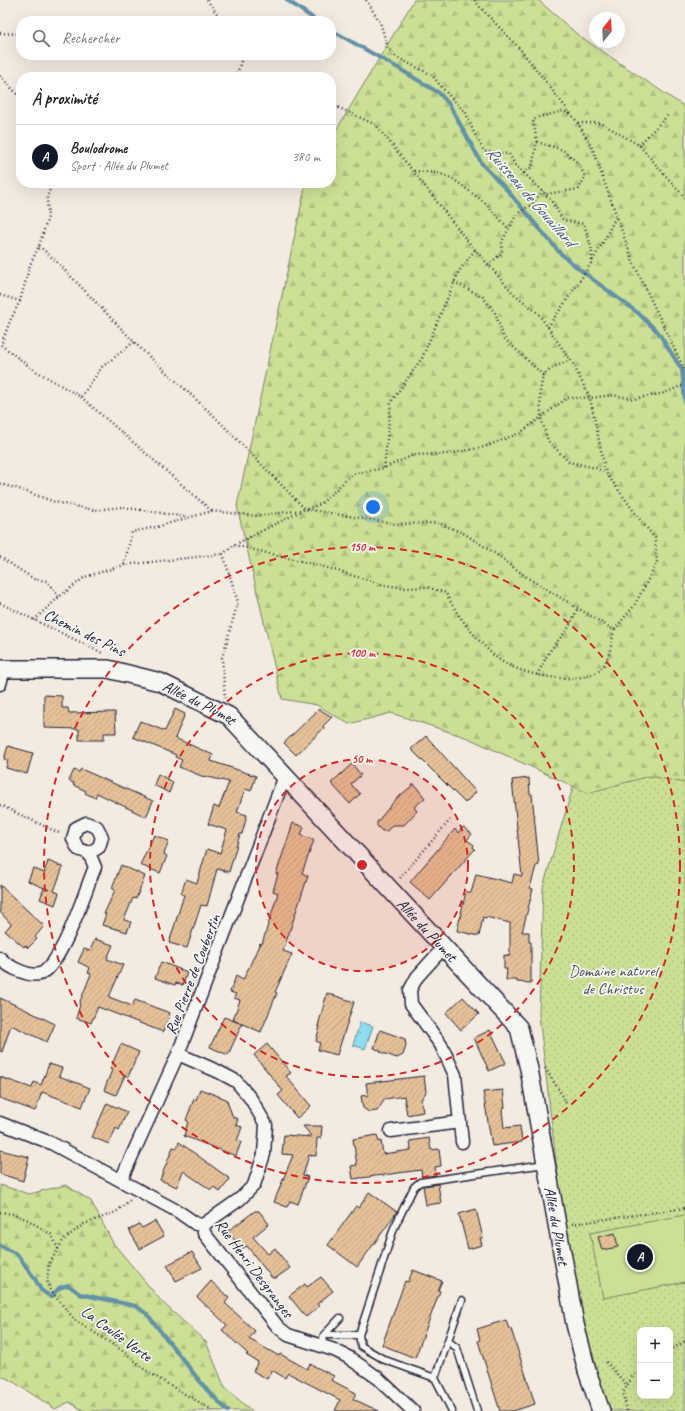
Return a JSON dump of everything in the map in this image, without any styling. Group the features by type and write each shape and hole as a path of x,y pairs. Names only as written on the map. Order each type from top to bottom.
{"street":[{"name":"Allée du Plumet","path":"1,674 108,669 160,682 229,716 519,1028 529,1069 575,1324 587,1371 601,1411"},
{"name":"Rue Pierre de Coubertin","path":"121,1180 178,1054 285,776"},
{"path":"86,823 97,826 102,837 99,847 89,852 78,849 73,839 76,828 86,823"},
{"path":"0,958 11,967 30,974 43,973 54,963 64,944 95,867 89,852"},
{"path":"444,947 417,977 410,990 411,1004 441,1045 455,1075 462,1142"},
{"path":"178,1054 218,1071 236,1081 251,1099 266,1125 264,1154 254,1185 240,1200 203,1225"},
{"path":"392,1131 460,1122"},
{"name":"Rue Henri Desgranges","path":"0,1123 51,1143 142,1191 179,1212 196,1224 203,1225 204,1234 278,1327 288,1335 322,1340 334,1350 348,1357 378,1378 413,1411"}],"lane":[{"path":"452,1411 435,1378 384,1360 361,1346 359,1335 394,1228 414,1187 420,1182 546,1164"},
{"path":"435,1378 462,1300"},
{"path":"322,1340 340,1318"},
{"path":"322,1340 359,1335"},
{"path":"448,1341 457,1348 477,1411"}],"path":[{"path":"207,0 218,16"},
{"path":"366,0 380,22 388,48 396,57 432,75 466,113 474,133 484,151 509,154 516,166 551,200 563,220 584,224 592,250 592,261"},
{"path":"475,0 478,6 520,49 578,123 593,150 633,262 685,371"},
{"path":"0,33 16,34"},
{"path":"237,72 241,60"},
{"path":"0,76 16,93"},
{"path":"234,546 321,566 384,585 406,588 427,587 446,593 452,606 496,657 508,665 524,672 573,679 588,675 601,669 611,651 614,630 634,606 657,563 655,538 606,473 590,398 570,360 548,327 538,313 512,293 475,250 376,125 336,106"},
{"path":"524,173 532,167 537,142 533,120 539,116 564,111 572,115"},
{"path":"639,145 668,115"},
{"path":"578,123 601,123 639,145 685,198"},
{"path":"537,142 563,150 579,164 585,177 579,189 546,194"},
{"path":"413,171 437,173 452,178 485,204 509,229"},
{"path":"51,188 47,197 48,216 39,246 30,265 20,301 10,321 2,345 34,370 81,397 212,511"},
{"path":"488,265 502,253 502,240 517,214 532,204 543,191"},
{"path":"548,327 592,261 617,215"},
{"path":"39,246 56,261 134,342 214,416 305,509 398,524 439,523 465,534 528,578 614,630"},
{"path":"384,468 391,402 422,358 459,271 475,250"},
{"path":"454,282 483,297 495,313 504,338 543,375"},
{"path":"0,295 20,301"},
{"path":"81,397 102,367 134,342"},
{"path":"570,360 554,367 543,375 540,392 541,417 548,441 569,462 596,468 606,473"},
{"path":"124,565 132,532 156,527 212,511 257,516 305,509 322,504 352,474 384,468 414,455 448,454 484,447 520,433 567,398 590,398 613,395 634,398 665,393 681,386 685,387"},
{"path":"0,484 55,502 94,510 122,507 189,517"},
{"path":"34,620 59,597 85,577 124,565 223,554 234,546 305,509"},
{"path":"223,554 238,602 222,658 226,715"},
{"path":"0,557 34,579 47,581 59,597"},
{"name":"Chemin des Pins","path":"0,603 104,654"},
{"path":"537,674 548,652 569,627 578,608"},
{"path":"0,805 73,839"},
{"path":"399,879 450,820"},
{"name":"La Coulée Verte","path":"142,1191 116,1212 84,1224 64,1239 49,1264 47,1281 50,1290 75,1320 126,1353 144,1369 214,1411"},
{"path":"557,1227 685,1208"},
{"path":"0,1212 13,1214 28,1220 52,1235 58,1249"},
{"path":"673,1349 685,1341"},
{"path":"606,1362 628,1385"},
{"path":"627,1411 623,1393 632,1377 637,1373"}],"green space":[{"path":"414,0 538,0 578,35 589,42 589,48 597,48 685,107 685,783 649,776 588,793 468,738 391,713 349,724 317,705 282,699 237,506 305,188 336,188 336,131"},
{"name":"Domaine naturel de Christus","path":"585,747 685,751 685,1411 603,1411 575,1324 539,1015 543,887"},
{"path":"0,1185 29,1194 66,1185 91,1201 113,1243 162,1302 206,1342 225,1388 252,1411 84,1411 69,1402 55,1409 9,1379 0,1376"},
{"path":"685,1215 685,1282 603,1298 590,1233"}],"water":[{"path":"360,1022 373,1026 365,1049 353,1045"}],"building":[{"path":"44,695 62,696 62,708 68,708 69,713 115,712 116,733 104,733 104,740 79,740 79,729 44,728"},
{"path":"175,709 185,714 175,738 213,755 211,761 256,776 251,791 245,789 237,812 247,815 229,872 217,869 207,906 201,905 187,948 169,943 184,895 181,894 186,879 197,883 207,849 220,853 227,830 208,824 214,806 219,808 229,782 204,777 179,767 182,760 175,757 176,755 133,737 140,721 165,731"},
{"path":"319,709 332,717 323,726 324,728 296,755 284,743"},
{"path":"426,736 476,792 465,803 411,749"},
{"path":"8,746 33,753 27,774 6,768 8,760 4,759"},
{"path":"352,764 361,775 351,784 360,794 350,804 331,783"},
{"path":"81,769 153,801 146,817 97,793 95,798 85,793 86,791 73,785 74,783 69,781 74,770 79,772"},
{"path":"158,774 173,782 169,793 154,785"},
{"path":"529,778 539,865 536,866 530,888 533,889 522,932 529,932 529,942 531,942 531,983 517,982 517,980 506,980 507,969 504,969 504,955 510,956 510,923 483,917 479,936 457,931 466,891 471,893 476,874 512,883 514,874 522,876 512,780"},
{"path":"414,784 425,798 414,807 417,811 404,825 392,825 387,831 382,831 377,826 377,822 396,799"},
{"path":"293,823 304,827 301,835 314,840 302,873 308,876 283,951 292,954 275,992 277,993 261,1032 233,1020 240,1000 234,998 236,994 230,992 236,976 243,980 260,943 262,944 278,893 273,891 278,874 276,874"},
{"path":"463,827 472,834 467,840 474,845 473,847 475,849 430,900 410,882 455,829 458,833"},
{"path":"154,835 169,841 164,854 167,856 160,873 140,865"},
{"path":"48,861 63,867 54,891 59,893 55,905 40,899 44,888 49,890 28,881 33,868 44,873"},
{"path":"121,865 145,876 136,899 133,898 124,920 131,922 127,932 102,925 106,914 104,914 115,890 112,888"},
{"path":"0,885 44,926 35,937 37,939 28,948 25,945 24,947 5,931 11,924 0,912"},
{"path":"95,939 113,945 107,959 123,965 109,997 132,1006 135,1000 170,1013 163,1032 98,1007 91,1023 76,1018 79,1004 91,974 88,973 90,968 78,962 84,949 90,951"},
{"path":"161,962 187,972 183,985 176,983 175,985 155,978"},
{"path":"327,993 354,1002 337,1055 318,1050 320,1043 316,1041 320,1026 318,1026"},
{"path":"463,997 479,1014 461,1030 446,1013"},
{"path":"0,998 55,1024 47,1042 11,1025 2,1052 0,1051"},
{"path":"224,1017 242,1024 228,1055 210,1047"},
{"path":"380,1030 405,1039 406,1046 403,1055 397,1058 380,1052 381,1051 374,1048"},
{"path":"490,1030 506,1063 489,1071 474,1038"},
{"path":"121,1044 139,1052 128,1077 125,1075 116,1095 104,1090 112,1070 110,1069"},
{"path":"267,1044 291,1073 286,1076 311,1106 297,1118 278,1095 283,1091 254,1055"},
{"path":"49,1064 62,1068 59,1076 90,1088 82,1107 42,1092 35,1111 0,1098 0,1077 32,1088 34,1082 41,1085"},
{"path":"424,1076 426,1092 421,1100 423,1112 407,1115 404,1096 385,1099 377,1111 369,1112 363,1108 361,1096 368,1095 366,1083"},
{"path":"200,1089 226,1099 233,1117 238,1119 236,1125 242,1127 237,1141 241,1142 236,1156 184,1136 188,1121 186,1120 194,1099 196,1100"},
{"path":"503,1090 505,1107 502,1110 504,1128 520,1126 522,1142 492,1146 483,1092"},
{"path":"107,1103 127,1112 119,1130 116,1128 109,1144 92,1137"},
{"path":"303,1126 322,1126 321,1138 317,1138 316,1156 309,1155 303,1175 308,1177 298,1204 290,1201 287,1207 274,1202 293,1155 282,1154 284,1135 312,1137"},
{"path":"377,1135 379,1142 381,1141 383,1154 411,1150 410,1141 429,1138 431,1150 439,1149 441,1166 435,1167 436,1175 422,1177 421,1170 353,1179 351,1166 357,1165 353,1139"},
{"path":"179,1142 230,1179 220,1192 214,1187 211,1190 183,1171 177,1187 160,1180 173,1147 177,1148"},
{"path":"0,1150 29,1157 23,1181 0,1174"},
{"path":"438,1184 441,1203 426,1205 423,1186"},
{"path":"369,1192 397,1212 357,1267 328,1245 356,1206 359,1208"},
{"path":"476,1209 483,1238 480,1238 482,1245 468,1249 459,1214"},
{"path":"255,1211 259,1211 269,1224 253,1237 268,1254 275,1248 290,1268 276,1278 272,1278 247,1246 241,1249 228,1231"},
{"path":"155,1221 164,1236 140,1249 129,1230 139,1224 142,1228"},
{"path":"615,1233 618,1247 602,1250 598,1237"},
{"path":"192,1252 202,1268 176,1281 167,1265"},
{"path":"413,1270 442,1281 438,1290 440,1291 415,1358 382,1345 405,1281 408,1282"},
{"path":"321,1277 333,1291 317,1304 319,1306 306,1317 289,1296 305,1284 307,1287"},
{"path":"211,1281 229,1298 225,1303 255,1331 249,1339 279,1356 280,1354 307,1369 310,1364 334,1376 331,1380 356,1393 353,1399 379,1411 335,1411 340,1400 288,1373 285,1378 272,1370 267,1379 253,1371 258,1362 246,1355 248,1354 222,1330 227,1325 197,1297"},
{"path":"506,1320 509,1329 511,1329 535,1404 513,1411 500,1411 478,1341 480,1340 477,1329"}],"waterway":[{"name":"Ruisseau de Gouaillard","path":"287,0 310,16"},
{"name":"Ruisseau de Gouaillard","path":"336,33 439,93 449,104 482,164 507,190 560,253 638,313 658,332 682,370 685,402"},
{"path":"0,1246 17,1254 41,1290 51,1297 59,1288 68,1285 80,1294 136,1306 147,1314 206,1389 228,1411"}],"place":[{"name":"Boulodrome","path":"640,1257"}]}
